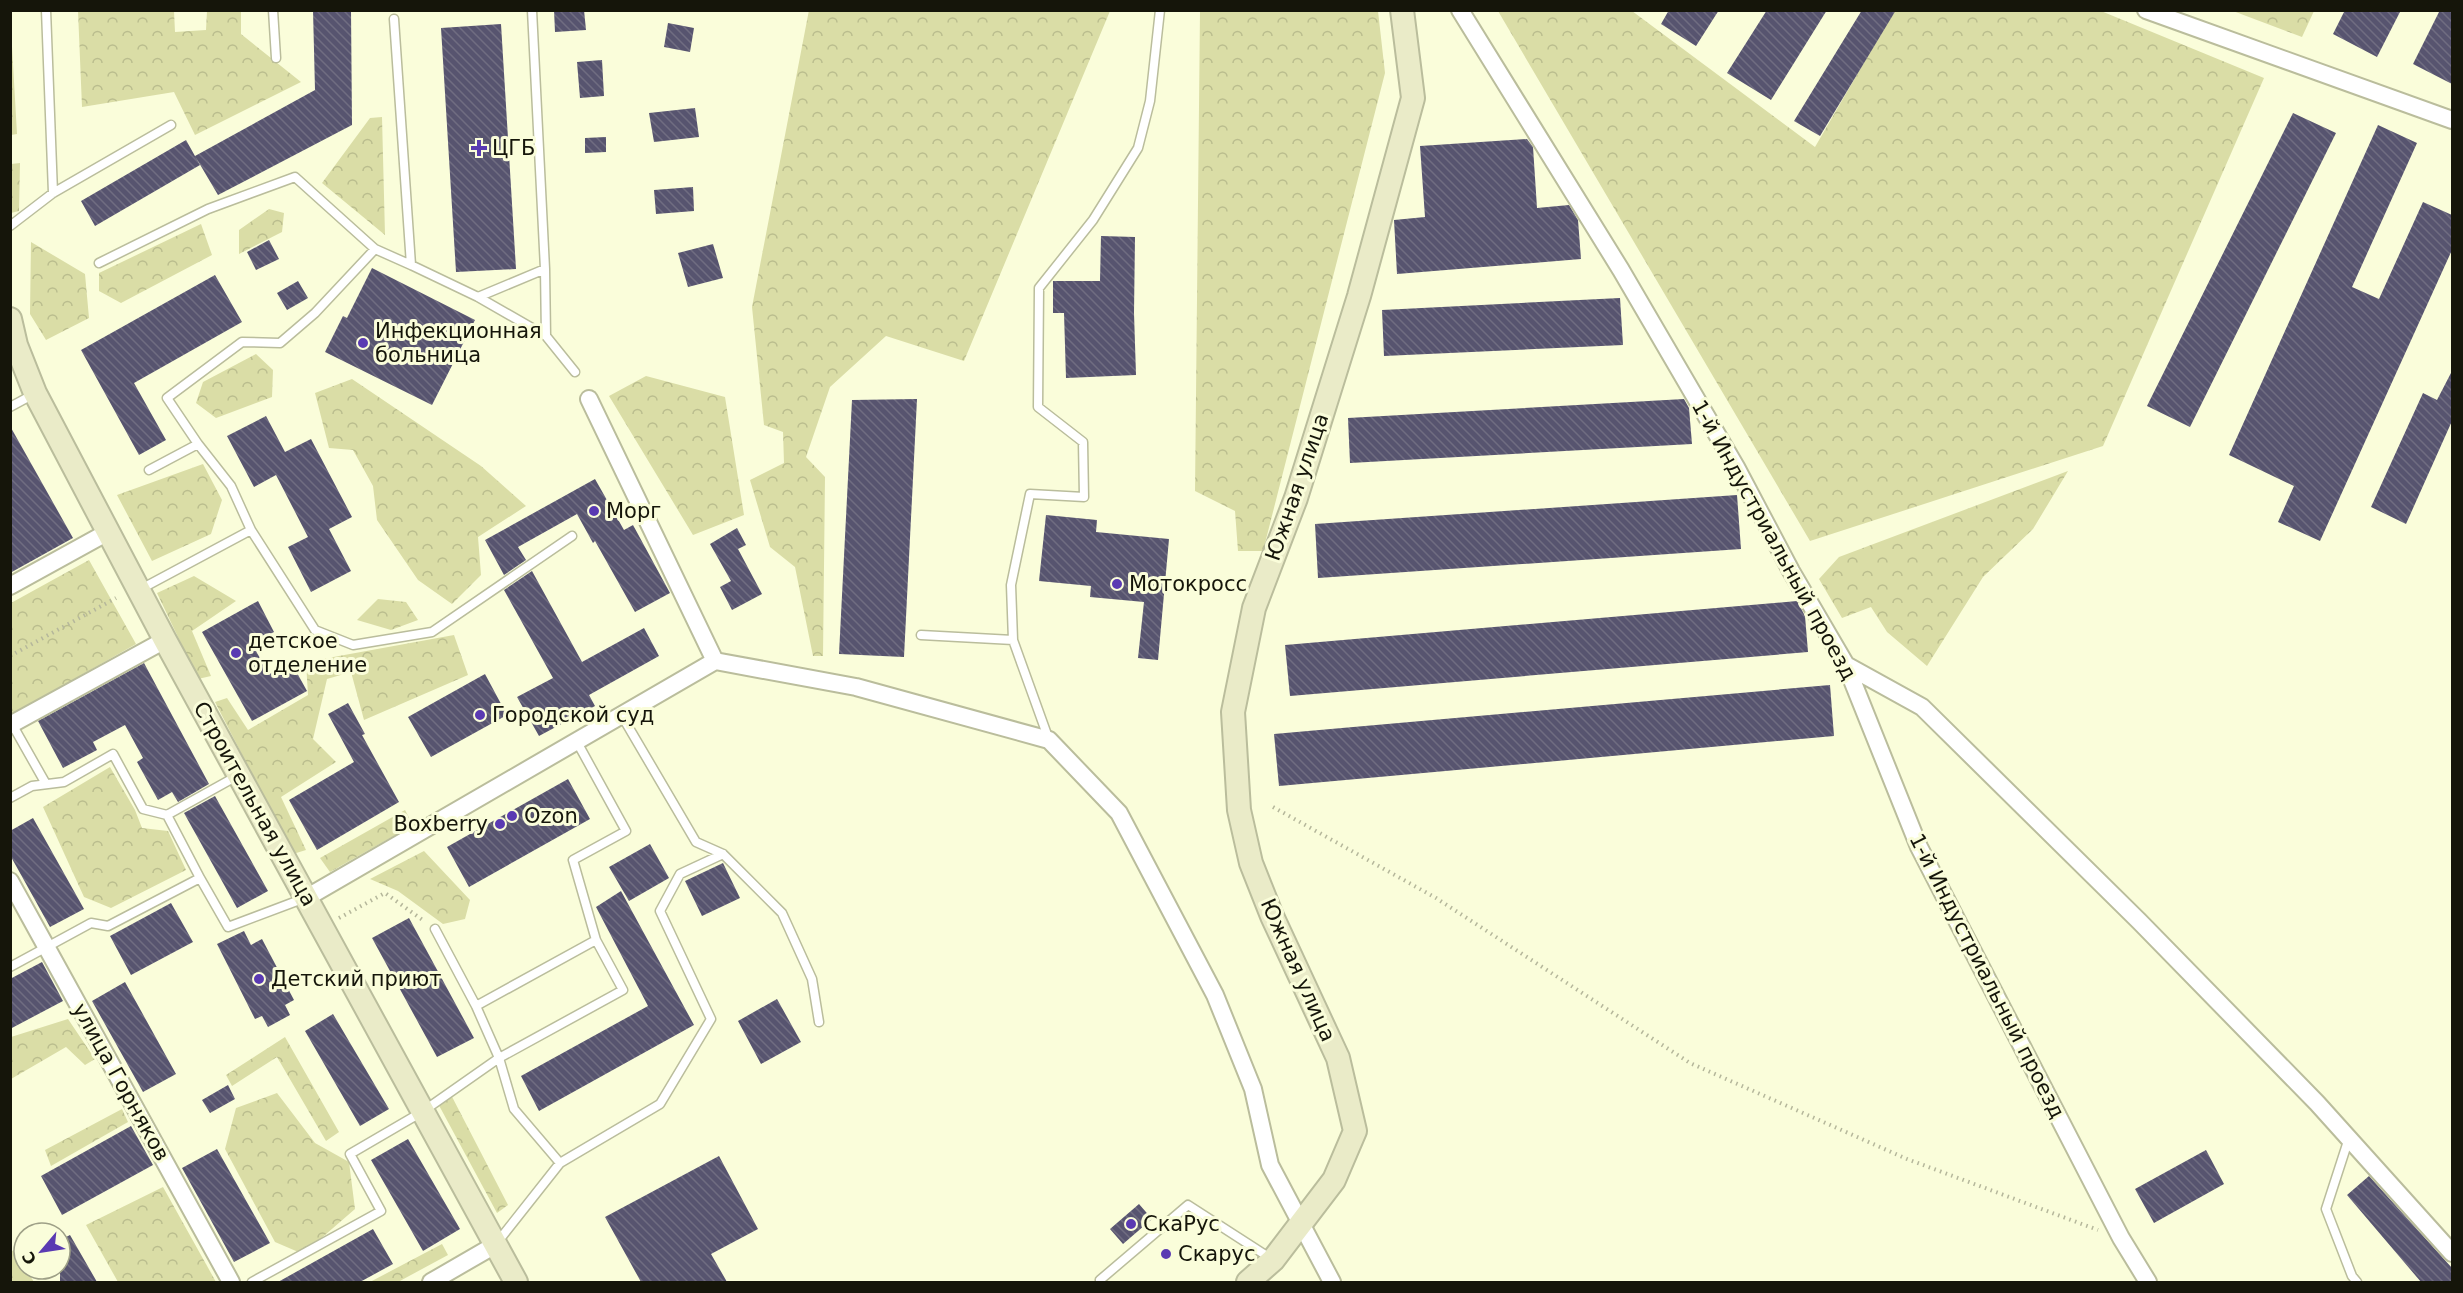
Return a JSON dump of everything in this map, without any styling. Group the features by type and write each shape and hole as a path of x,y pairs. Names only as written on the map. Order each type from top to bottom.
{"street":[{"name":"Южная улица","path":"1248,1282 1273,1260 1334,1179 1354,1131 1338,1058 1272,916 1251,863 1239,810 1233,712 1254,608 1296,498 1359,296 1413,98 1402,10"},
{"name":"1-й Индустриальный проезд","path":"1460,10 1616,261 1736,466 1791,571 1846,665 1919,847 2121,1238 2148,1282"},
{"path":"2146,10 2452,120"},
{"name":"Строительная улица","path":"10,319 16,345 35,393 108,532 516,1282"},
{"path":"589,399 715,661"},
{"path":"10,586 108,532"},
{"path":"11,725 165,639"},
{"path":"306,898 715,661 856,687 1049,740 1119,813 1215,995 1253,1089 1270,1165 1332,1282"},
{"path":"1846,665 1922,707 2139,921 2349,1138 2452,1253"},
{"name":"улица Горняков","path":"10,881 231,1282"},
{"path":"431,1282 495,1245"}],"lane":[{"path":"46,10 53,193"},
{"path":"273,10 276,58"},
{"path":"532,10 545,269 546,336"},
{"path":"1049,740 1014,640 1011,585 1030,494 1084,497 1083,442 1038,407 1040,288 1093,220 1138,148 1150,101 1160,10"},
{"path":"394,19 411,265"},
{"path":"10,226 53,193 171,125"},
{"path":"99,263 208,209 295,177 375,249 478,297 546,336 575,372"},
{"path":"375,249 315,313 280,343 242,342 167,398 198,444 231,486 251,530 315,630 353,645 432,632 572,536"},
{"path":"478,297 545,269"},
{"path":"10,407 35,393"},
{"path":"149,470 198,444"},
{"path":"139,590 251,530"},
{"path":"921,635 1014,640"},
{"path":"622,716 696,842 723,854 782,913 812,979 819,1022"},
{"path":"11,725 46,784"},
{"path":"252,1282 381,1211 350,1154 422,1112 499,1058 623,990 596,940 573,860 626,831 578,742"},
{"path":"10,798 32,786 64,782 113,754 143,809 167,815 239,775"},
{"path":"167,815 228,927 306,898"},
{"path":"495,1245 560,1163 660,1104 711,1019 660,911 680,874 723,854"},
{"path":"10,967 91,923 108,926 200,878"},
{"path":"435,929 476,1006 499,1058 514,1109 560,1163"},
{"path":"476,1006 596,940"},
{"path":"2349,1138 2326,1209 2352,1276 2358,1282"},
{"path":"1101,1282 1100,1280 1188,1205 1273,1260"}],"path":[{"path":"10,656 116,598"},
{"path":"1273,807 1436,898 1690,1063 1907,1159 2121,1238"},
{"path":"322,927 384,893 435,929"}],"green space":[{"path":"809,10 1110,11 964,361 886,336 830,387 806,457 825,477 823,656 813,656 795,567 770,547 750,480 784,463 783,432 764,425 752,307"},
{"path":"10,11 17,134 11,135 10,135"},
{"path":"78,11 174,11 175,32 206,30 207,11 241,11 241,34 301,82 195,135 174,92 82,107"},
{"path":"1200,11 1378,11 1385,73 1263,551 1238,551 1235,511 1195,491"},
{"path":"1498,11 1632,11 1815,147 1894,11 2101,11 2264,78 2103,446 1810,541"},
{"path":"2233,11 2314,11 2302,37"},
{"path":"382,117 385,235 322,183 370,118"},
{"path":"20,163 19,211 11,213 11,164"},
{"path":"269,209 284,213 282,232 239,254 239,230"},
{"path":"201,224 212,255 121,303 99,291 99,273"},
{"path":"31,242 85,274 89,318 46,340 30,314"},
{"path":"256,354 273,370 272,397 216,418 196,403 203,382"},
{"path":"646,376 725,397 744,515 693,535 609,396"},
{"path":"352,379 481,466 526,506 478,537 481,575 452,604 418,580 377,520 373,486 353,450 329,448 315,393"},
{"path":"203,464 222,500 211,534 152,561 117,495"},
{"path":"2068,471 2033,529 1983,577 1927,666 1887,632 1871,607 1842,618 1819,579 1839,557"},
{"path":"89,560 136,644 11,715 11,603"},
{"path":"194,576 236,601 192,631 211,676 198,679 157,593"},
{"path":"378,599 406,602 418,620 391,630 357,620"},
{"path":"454,635 468,675 364,720 351,672 327,679 313,739 336,762 281,797 306,850 293,854 215,702 227,698 248,730 308,695 306,662"},
{"path":"110,767 135,810 142,828 168,831 186,870 111,908 84,897 43,807"},
{"path":"405,810 413,825 330,872 320,858"},
{"path":"424,851 470,900 465,919 443,924 398,891 370,879"},
{"path":"68,1019 95,1059 85,1065 66,1047 11,1079 11,1037"},
{"path":"285,1037 339,1132 326,1141 277,1057 232,1086 226,1075"},
{"path":"448,1089 508,1205 497,1213 435,1098"},
{"path":"277,1093 315,1143 349,1162 355,1209 303,1254 275,1242 225,1149 236,1108"},
{"path":"122,1109 128,1122 51,1166 45,1150"},
{"path":"163,1187 216,1282 118,1282 86,1225"},
{"path":"442,1244 448,1255 398,1282 370,1282"},
{"path":"11,1252 12,1281 34,1282 11,1282"}],"building":[{"path":"313,10 351,10 352,125 218,195 195,156 315,90"},
{"path":"554,10 584,10 586,30 555,32"},
{"path":"1669,10 1719,10 1696,46 1661,24"},
{"path":"1767,10 1827,10 1771,100 1727,73"},
{"path":"1862,10 1896,10 1820,136 1794,121"},
{"path":"2345,10 2401,10 2377,57 2333,34"},
{"path":"2440,10 2452,10 2452,84 2413,64"},
{"path":"668,23 694,28 690,52 664,47"},
{"name":"ЦГБ","path":"501,24 516,269 456,272 441,28"},
{"path":"602,60 604,96 580,98 577,62"},
{"path":"695,108 699,137 654,142 649,113"},
{"path":"2293,113 2336,133 2190,427 2147,406"},
{"path":"2378,125 2417,143 2352,287 2379,299 2423,202 2452,215 2452,250 2320,541 2278,522 2294,486 2229,455"},
{"path":"606,137 606,152 585,153 585,138"},
{"path":"1527,139 1533,147 1537,208 1569,205 1578,220 1581,259 1397,274 1394,220 1425,217 1420,146"},
{"path":"186,140 200,165 95,226 81,201"},
{"path":"693,187 694,211 656,214 654,190"},
{"path":"1101,236 1135,237 1136,375 1066,378 1064,313 1053,313 1053,281 1100,281"},
{"path":"269,240 279,259 256,270 247,252"},
{"path":"713,244 723,278 688,287 678,253"},
{"name":"Инфекционная больница","path":"372,268 475,320 432,405 325,352 343,316 347,318"},
{"path":"215,275 242,322 134,383 166,440 139,455 81,350"},
{"path":"298,281 308,298 287,310 277,293"},
{"path":"1620,298 1623,345 1384,356 1382,310"},
{"path":"2452,371 2452,421 2406,524 2371,507 2423,393 2437,400"},
{"path":"917,399 904,657 839,654 852,400"},
{"path":"1684,399 1689,408 1692,444 1350,463 1348,418"},
{"path":"266,416 285,452 311,439 352,517 329,529 351,571 311,592 288,547 308,537 276,475 254,487 227,436"},
{"path":"10,426 73,538 10,573"},
{"path":"595,479 624,530 633,525 670,593 635,612 577,514 518,547 526,560 504,575 485,540"},
{"path":"1737,495 1741,549 1318,578 1315,524"},
{"path":"1046,515 1097,520 1096,532 1169,539 1158,660 1138,658 1144,602 1090,597 1091,586 1039,581"},
{"path":"737,528 746,545 738,549 762,594 732,610 720,587 731,581 710,544"},
{"path":"532,571 582,662 644,628 659,656 589,695 595,706 539,736 517,697 553,678 504,590"},
{"name":"детское отделение","path":"258,601 274,632 252,644 269,674 291,662 307,691 252,721 202,632"},
{"path":"1797,601 1805,616 1808,652 1290,696 1285,645"},
{"path":"144,663 209,784 178,802 172,792 158,800 137,762 143,758 125,725 93,742 97,750 63,768 38,721"},
{"path":"485,674 507,715 431,757 408,717"},
{"path":"1830,685 1834,736 1279,786 1274,734"},
{"path":"348,703 365,734 362,735 399,802 317,850 289,800 354,762 328,714"},
{"path":"568,779 590,819 469,887 447,847"},
{"path":"215,796 268,891 237,908 184,813"},
{"path":"33,818 84,909 50,927 10,855 10,831"},
{"path":"650,844 669,878 629,901 609,867"},
{"path":"723,863 740,898 702,916 685,881"},
{"path":"621,891 694,1025 539,1111 521,1076 648,1006 596,907"},
{"path":"171,903 193,942 131,975 110,936"},
{"path":"409,918 474,1038 437,1057 372,938"},
{"name":"Детский приют","path":"244,931 251,945 262,939 294,1000 285,1005 290,1015 268,1027 262,1016 255,1019 217,944"},
{"path":"42,962 63,1001 10,1029 10,979"},
{"path":"125,982 176,1074 143,1092 92,1001"},
{"path":"777,999 801,1042 761,1064 738,1021"},
{"path":"333,1014 389,1109 360,1126 305,1031"},
{"path":"228,1085 235,1099 210,1113 202,1100"},
{"path":"131,1126 153,1165 62,1215 41,1176"},
{"path":"408,1139 460,1229 423,1251 371,1160"},
{"path":"217,1149 270,1243 234,1262 182,1168"},
{"path":"2206,1150 2224,1184 2154,1223 2135,1189"},
{"path":"719,1156 758,1229 711,1254 727,1282 641,1282 605,1217"},
{"path":"2369,1176 2452,1268 2452,1282 2421,1282 2347,1195"},
{"name":"СкаРус","path":"1139,1204 1152,1219 1123,1244 1110,1229"},
{"path":"373,1229 393,1264 360,1282 278,1282"},
{"path":"72,1238 97,1282 60,1282 72,1281"}],"place":[{"name":"ЦГБ","path":"479,148"},
{"name":"Инфекционная больница","path":"363,343"},
{"name":"Морг","path":"594,511"},
{"name":"Мотокросс","path":"1117,584"},
{"name":"детское отделение","path":"236,653"},
{"name":"Городской суд","path":"480,715"},
{"name":"Ozon","path":"512,816"},
{"name":"Boxberry","path":"500,824"},
{"name":"Детский приют","path":"259,979"},
{"name":"СкаРус","path":"1131,1224"},
{"name":"Скарус","path":"1166,1254"}]}
